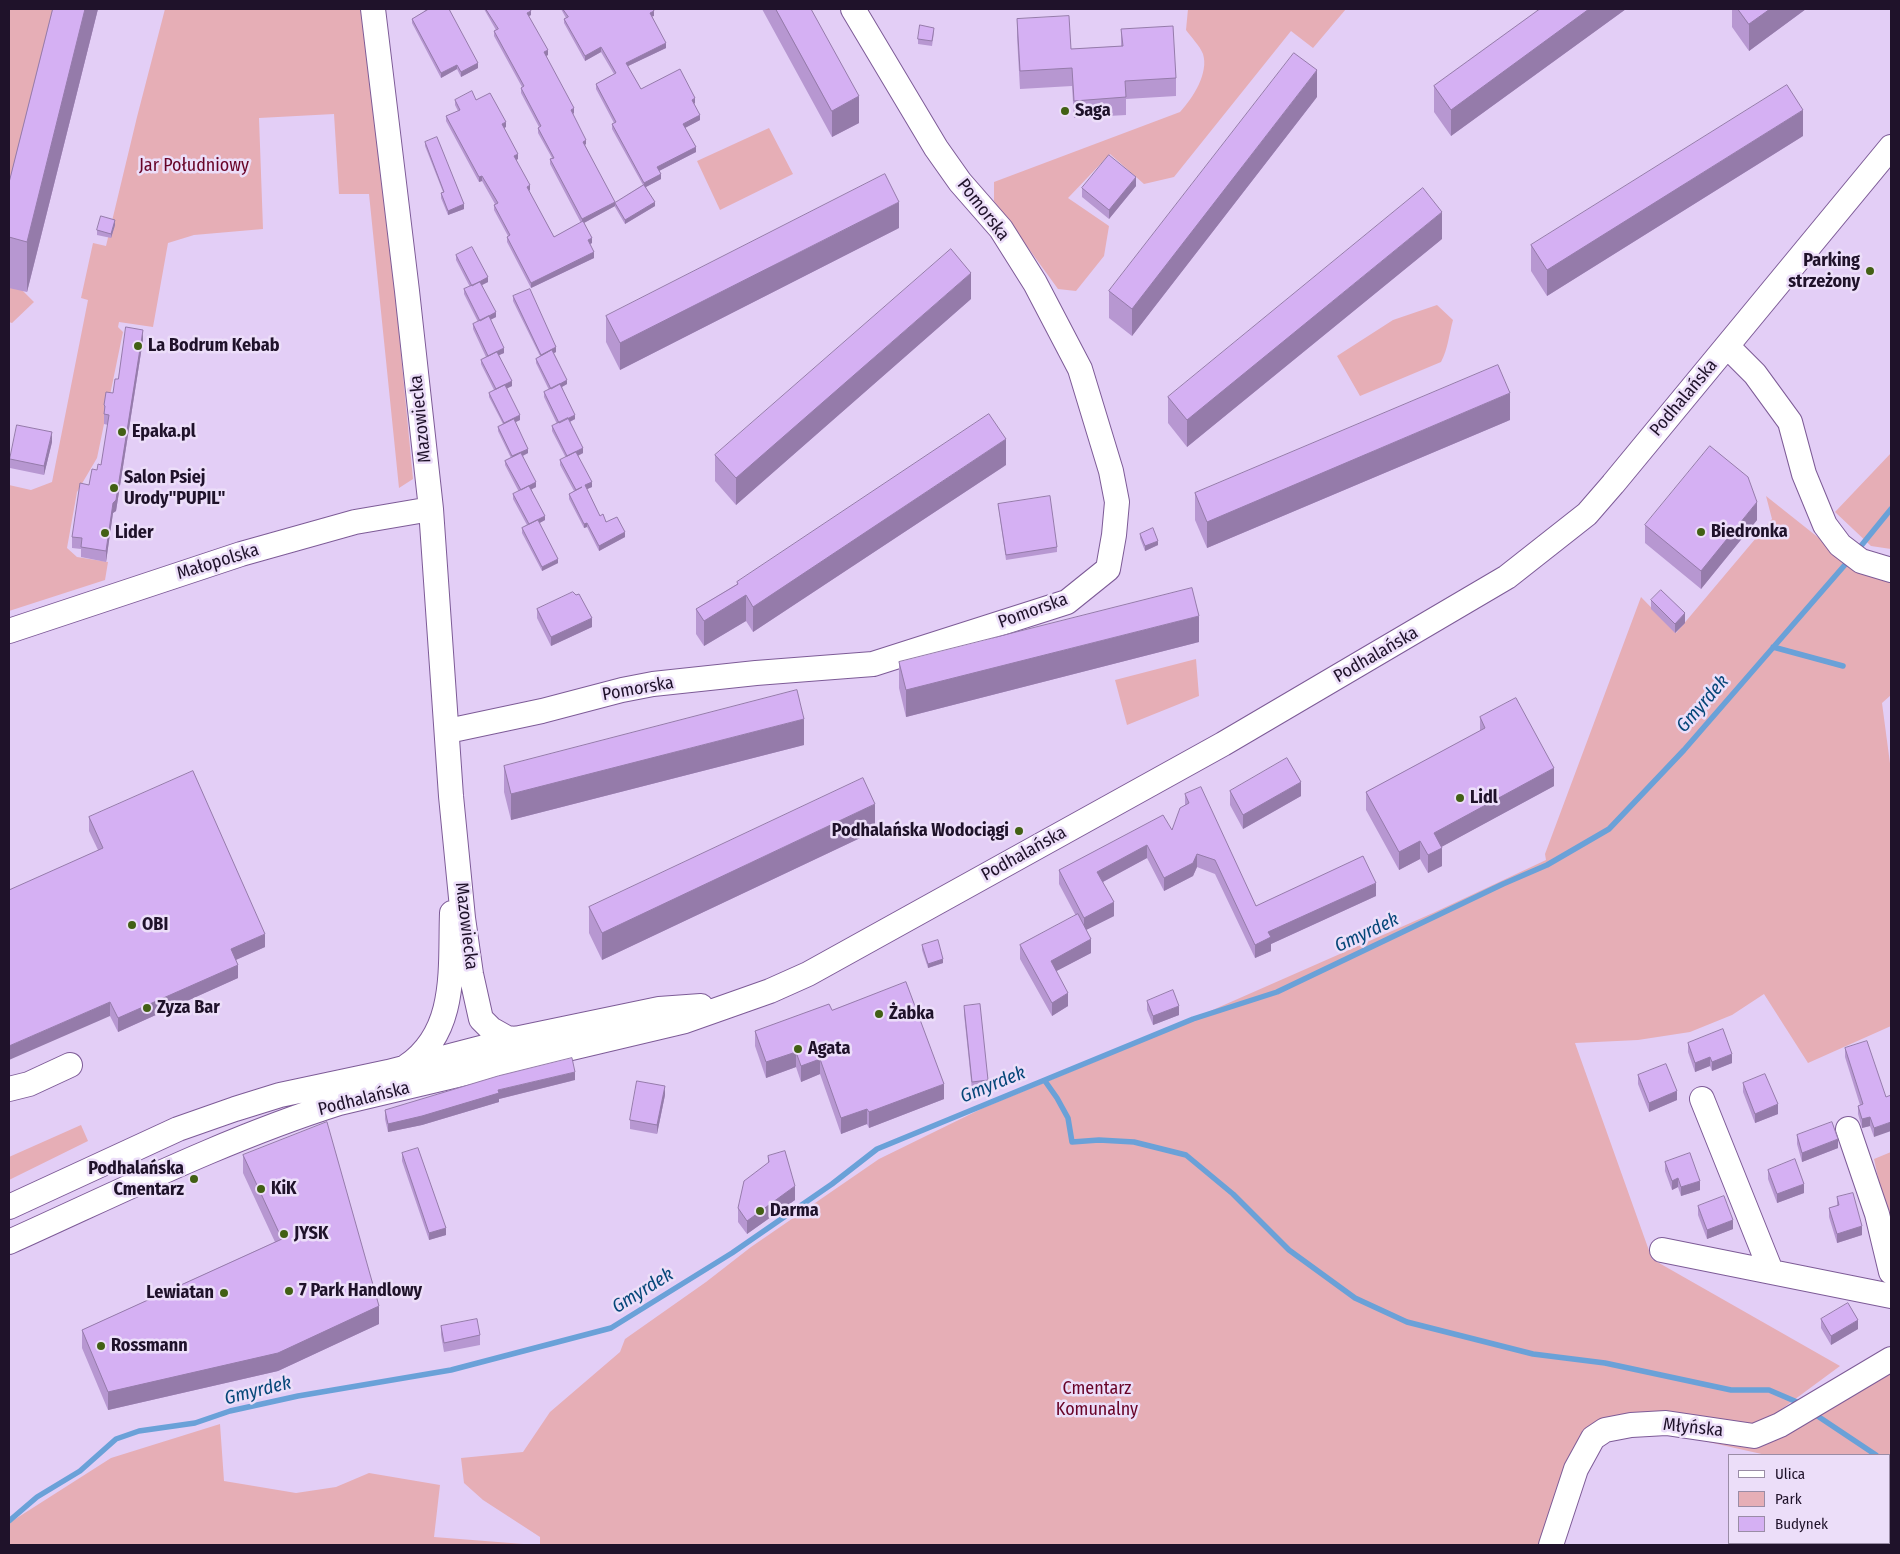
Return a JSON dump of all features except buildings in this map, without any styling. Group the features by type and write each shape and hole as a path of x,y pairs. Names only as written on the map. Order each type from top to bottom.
{"street":[{"name":"Mazowiecka","path":"373,9 408,291 431,509 463,918 471,974 481,1019"},
{"name":"Pomorska","path":"448,731 542,711 652,684 756,673 873,664 1067,602 1108,569 1117,502 1111,471 1080,369 1035,283 1016,252 1001,229 960,182 936,148 853,9"},
{"name":"Podhalańska","path":"9,1242 223,1145 289,1119 339,1104 685,1021 808,974 1223,744 1508,577 1586,514 1891,147"},
{"path":"1727,346 1755,374 1790,422 1804,474 1825,525 1840,545 1862,561 1891,570"},
{"name":"Małopolska","path":"9,632 249,552 354,522 431,509"},
{"name":"Mazowiecka","path":"455,832 448,1005 454,1031 464,1048 482,1064 498,1066"},
{"name":"Podhalańska","path":"9,1208 178,1129 280,1095 515,1040 659,1009 735,1003"},
{"name":"Mazowiecka","path":"404,1067 425,1050 436,1034 448,1005"},
{"path":"447,1078 464,1062 481,1019 491,1029 507,1038 515,1040"},
{"path":"10,1090 30,1084 70,1065"},
{"path":"1702,1100 1771,1271"},
{"path":"1848,1129 1877,1214 1891,1272"},
{"path":"1662,1250 1891,1296"},
{"name":"Młyńska","path":"1551,1545 1576,1469 1593,1438 1605,1430 1631,1425 1666,1423 1754,1436 1780,1425 1891,1359"}],"green space":[{"path":"9,9 57,9 9,200"},
{"name":"Jar Południowy","path":"165,9 373,9 395,291 413,479 399,488 369,194 339,194 334,114 259,118 263,229 194,235 168,243 153,327 119,322 118,327 123,332 97,458 77,492 67,548 77,557 108,562 105,580 9,611 9,485 31,490 52,482 88,300 81,298 93,243 106,246"},
{"path":"1188,9 1346,9 1313,48 1291,31 1174,177 1144,184 1110,154 1068,198 1109,226 1104,256 1076,291 1058,289 994,201 994,182 1180,112 1195,93 1204,69 1203,54 1186,30"},
{"path":"769,128 793,174 720,210 697,161"},
{"path":"9,284 19,287 34,302 12,323 9,322"},
{"path":"1437,305 1453,320 1447,347 1441,362 1360,396 1337,356 1393,320"},
{"path":"1891,453 1891,549 1871,546 1835,512"},
{"name":"Cmentarz Komunalny","path":"1766,496 1839,554 1891,574 1891,695 1882,703 1891,771 1891,1026 1808,1063 1764,994 1732,1015 1690,1032 1638,1040 1575,1043 1652,1259 1840,1366 1760,1425 1612,1434 1596,1447 1558,1545 540,1545 540,1537 483,1500 464,1483 461,1458 523,1452 550,1412 620,1352 625,1339 706,1282 751,1247 879,1159 983,1108 1099,1060 1433,913 1546,860 1545,854 1641,597 1676,633 1772,519"},
{"path":"1196,659 1199,696 1127,725 1115,680"},
{"path":"81,1125 88,1141 9,1180 9,1157"},
{"path":"1891,1152 1891,1239 1874,1159"},
{"path":"1891,1371 1891,1545 1869,1545 1890,1544 1890,1454 1762,1454 1673,1434 1763,1437"},
{"path":"220,1424 224,1481 296,1493 336,1487 369,1473 440,1485 434,1537 536,1545 9,1545 9,1523 111,1458"}],"waterway":[{"name":"Gmyrdek","path":"1856,552 1891,509"},
{"name":"Gmyrdek","path":"9,1521 37,1497 80,1471 116,1439 139,1431 195,1423 230,1411 298,1396 451,1370 611,1328 732,1253 832,1184 877,1149 1193,1019 1277,992 1503,884 1547,865 1609,829 1684,750 1850,559"},
{"path":"1773,647 1843,666"},
{"path":"1045,1081 1068,1118 1072,1142 1099,1140 1134,1142 1186,1155 1233,1194 1289,1250 1355,1298 1407,1322 1533,1354 1605,1363 1731,1390 1769,1390 1797,1402"},
{"path":"1813,1413 1874,1454"}],"place":[{"name":"Saga","path":"1065,111"},
{"name":"Parking strzeżony","path":"1870,271"},
{"name":"La Bodrum Kebab","path":"138,346"},
{"name":"Epaka.pl","path":"122,432"},
{"name":"Salon Psiej Urody\"PUPIL\"","path":"114,488"},
{"name":"Biedronka","path":"1701,532"},
{"name":"Lider","path":"105,533"},
{"name":"Lidl","path":"1460,798"},
{"name":"Podhalańska Wodociągi","path":"1019,831"},
{"name":"OBI","path":"132,925"},
{"name":"Zyza Bar","path":"147,1008"},
{"name":"Żabka","path":"879,1014"},
{"name":"Agata","path":"798,1049"},
{"name":"Podhalańska Cmentarz","path":"194,1179"},
{"name":"KiK","path":"261,1189"},
{"name":"Darma","path":"760,1211"},
{"name":"JYSK","path":"284,1234"},
{"name":"7 Park Handlowy","path":"289,1291"},
{"name":"Lewiatan","path":"224,1293"},
{"name":"Rossmann","path":"101,1346"}]}
